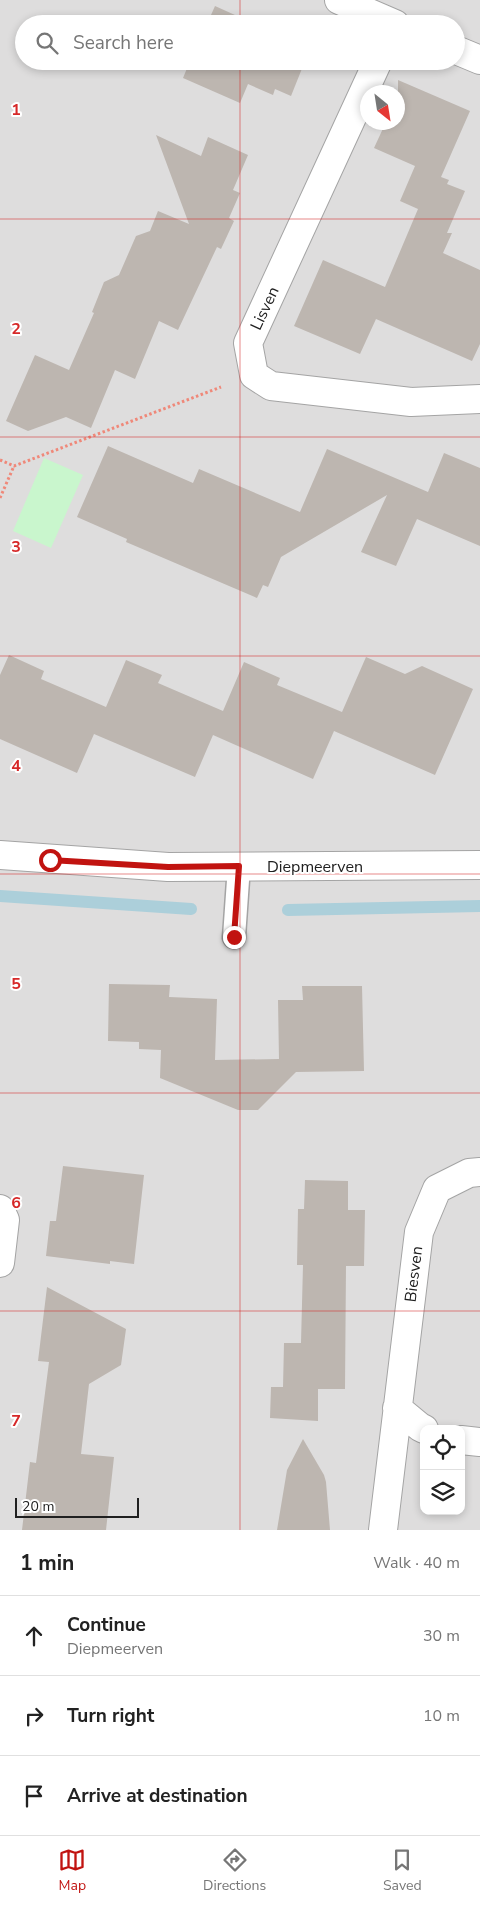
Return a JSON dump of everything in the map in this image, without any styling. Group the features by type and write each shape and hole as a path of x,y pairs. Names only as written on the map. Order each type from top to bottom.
{"street":[{"path":"339,0 374,15"},
{"path":"465,54 480,60"},
{"name":"Lisven","path":"254,375 248,343 374,70"},
{"path":"254,375 271,386 411,402 480,399"},
{"name":"Diepmeerven","path":"0,855 168,867 480,865"},
{"name":"Biesven","path":"383,1530 418,1232 438,1189 469,1173 480,1172"},
{"path":"0,1208 5,1220 0,1263"},
{"path":"397,1408 420,1428"},
{"path":"465,1440 480,1442"}],"lane":[{"path":"234,937 239,866"}],"path":[{"path":"0,460 14,466 254,375"},
{"path":"0,498 14,466"}],"shaded area":[{"path":"0,0 480,0 480,1530 0,1530"}],"green space":[{"path":"44,458 83,475 51,548 13,531"}],"building":[{"path":"215,6 235,15 211,15"},
{"path":"186,70 301,70 291,96 275,89 273,95 248,84 240,103 183,78"},
{"path":"398,80 470,111 441,177 449,180 447,184 465,191 447,233 452,233 443,253 480,270 480,344 472,361 376,319 360,354 294,326 323,260 385,287 418,209 400,201 415,166 374,148 382,130 405,130 405,85 398,85"},
{"path":"156,135 201,156 208,137 248,155 233,190 240,193 229,218 234,221 221,249 217,247 178,330 159,321 135,379 115,370 91,428 66,417 28,431 6,421 35,355 69,370 94,313 92,312 104,282 119,275 136,236 150,231 158,211 189,224"},
{"path":"108,446 193,483 199,469 300,512 327,449 428,492 444,453 480,468 480,546 417,519 396,566 361,552 387,495 281,557 268,587 263,585 257,598 126,542 127,539 77,517"},
{"path":"9,655 44,671 41,679 106,707 126,660 162,675 158,683 223,711 244,662 280,678 277,685 342,712 366,657 405,674 422,666 473,689 435,775 334,731 313,779 213,735 195,777 94,734 77,773 0,739 0,675"},
{"path":"109,984 170,985 169,997 217,999 215,1060 279,1059 278,1000 303,1000 302,986 362,986 364,1071 296,1072 258,1110 238,1110 160,1078 161,1050 139,1049 139,1042 108,1041"},
{"path":"63,1166 144,1175 134,1264 110,1261 110,1264 46,1256 50,1221 56,1221"},
{"path":"305,1180 348,1181 348,1210 365,1210 364,1266 346,1266 345,1389 318,1389 318,1421 270,1418 271,1387 283,1387 284,1343 301,1343 303,1265 297,1265 298,1209 304,1209"},
{"path":"47,1287 126,1329 121,1365 89,1384 81,1454 114,1457 106,1530 22,1530 30,1462 36,1463 49,1362 38,1361"},
{"path":"303,1439 324,1475 330,1530 277,1530 287,1470"}],"waterway":[{"path":"0,896 191,909"},
{"path":"288,910 480,906"}],"route":[{"path":"50,860 168,867 239,866 234,937"}]}
